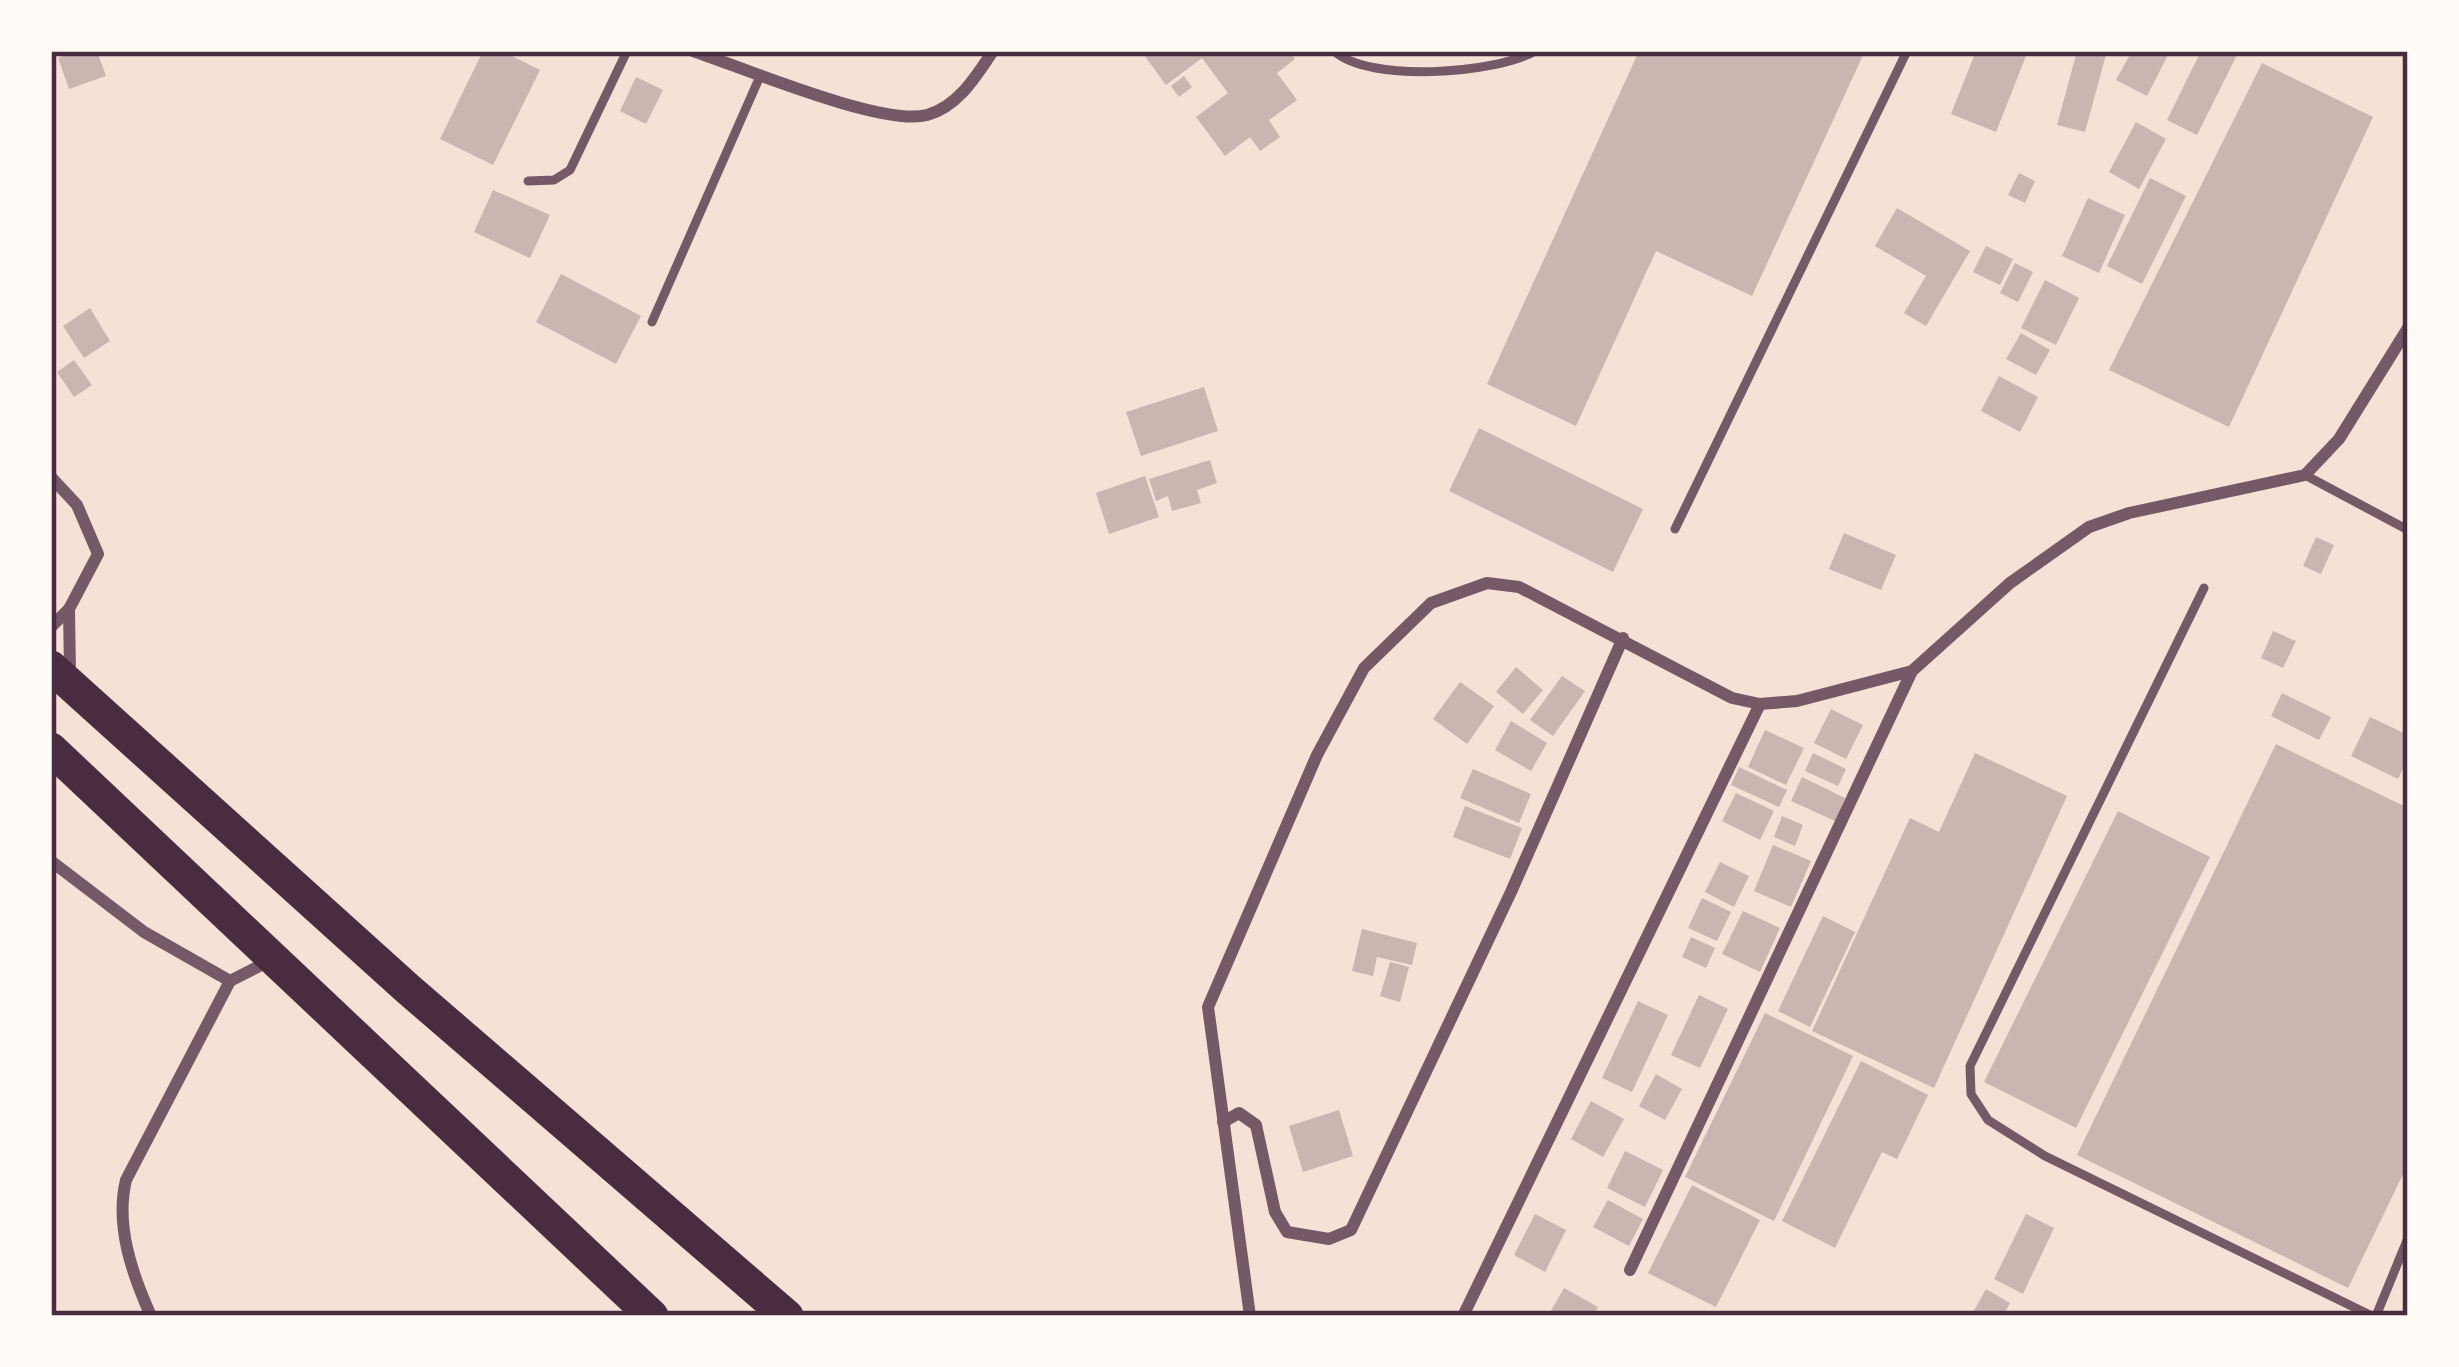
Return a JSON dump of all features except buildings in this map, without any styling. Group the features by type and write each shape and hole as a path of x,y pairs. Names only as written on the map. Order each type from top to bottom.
{"highway":[{"path":"61,675 408,989 787,1316"},
{"path":"51,749 652,1316"}],"street":[{"path":"693,51 910,117 950,105 993,51"},
{"path":"1630,1270 1912,671 2010,583 2089,527 2129,513 2305,475 2339,439 2408,328"},
{"path":"51,477 76,505 98,548 70,609 61,675"},
{"path":"1250,1316 1208,1007 1317,755 1364,668 1431,603 1487,583 1519,587 1732,698 1760,704 1841,693 1912,671"},
{"path":"51,627 70,609"},
{"path":"1223,1122 1239,1113 1256,1125 1275,1212 1287,1232 1329,1240 1352,1230 1511,892 1623,638"},
{"path":"1462,1316 1760,704"},
{"path":"51,861 144,932 230,981"},
{"path":"151,1316 127,1246 123,1191 230,981 270,960"}],"lane":[{"path":"529,181 554,180 570,170 627,51"},
{"path":"1334,51 1380,73 1493,64 1535,51"},
{"path":"1675,529 1907,51"},
{"path":"652,322 761,74"},
{"path":"2305,475 2408,530"},
{"path":"2204,588 1970,1066 1971,1094 1988,1120 2045,1156 2374,1316 2408,1238"}]}
